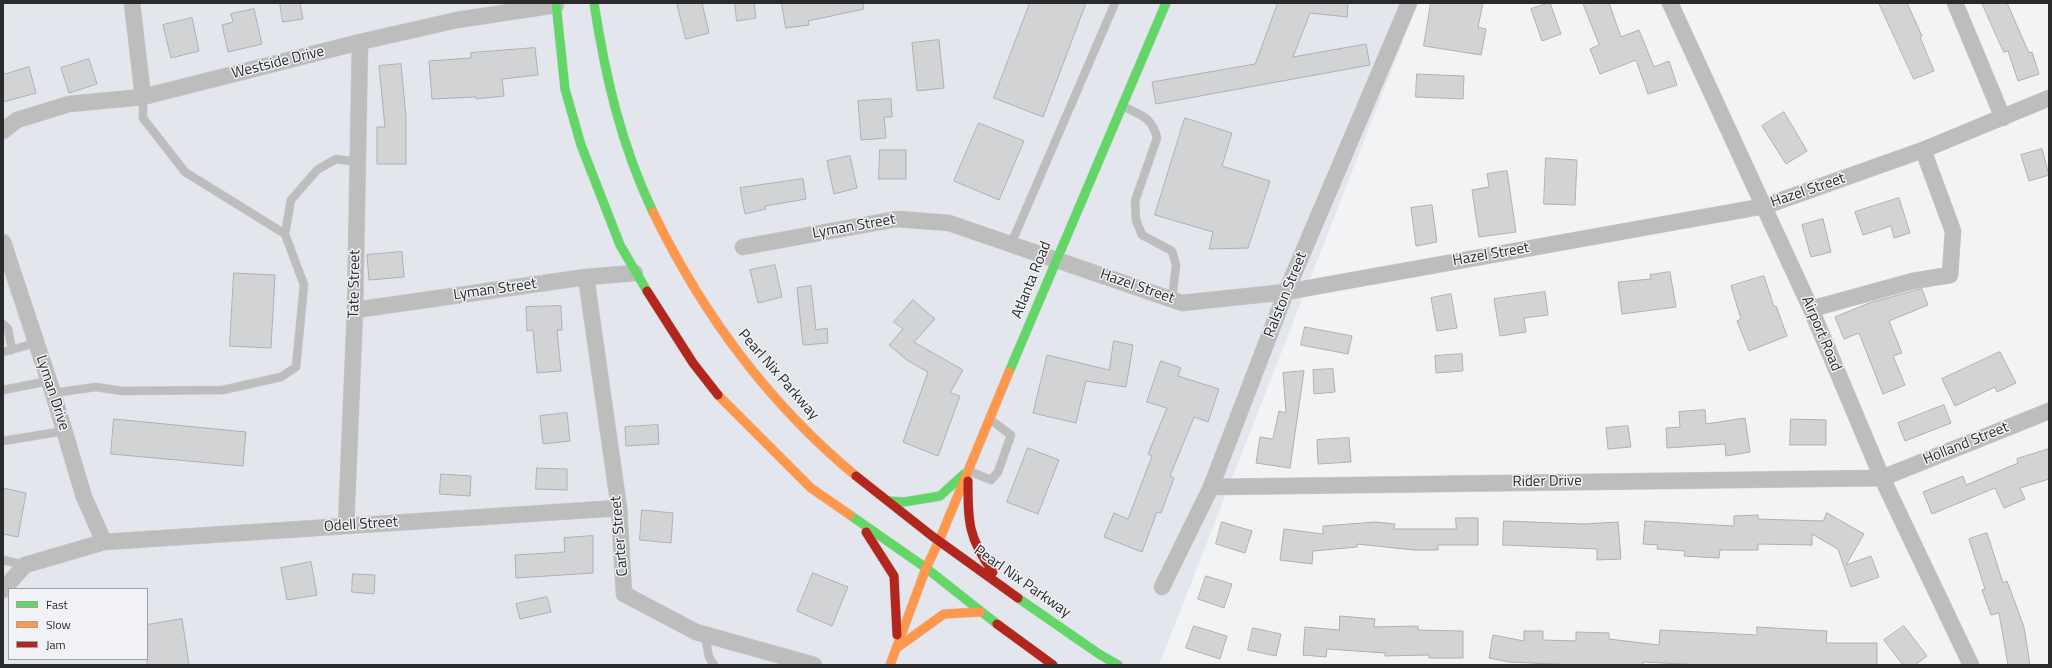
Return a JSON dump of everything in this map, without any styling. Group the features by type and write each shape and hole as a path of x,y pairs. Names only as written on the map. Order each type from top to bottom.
{"main road":[{"name":"Pearl Nix Parkway","path":"594,3 607,80 621,132 659,227 672,252 727,339 779,402 818,440 888,501 939,541 1099,654 1118,665"},
{"name":"Atlanta Road","path":"890,665 898,647 926,568 939,541 990,419 1055,259 1166,3"},
{"path":"556,4 565,89 581,145 620,245 635,273 693,364 722,400 811,488 926,568 980,612 1054,665"},
{"path":"888,501 904,502 940,496 968,470"},
{"path":"968,470 968,527 978,553 1006,588"},
{"path":"861,524 894,576 898,647"},
{"path":"898,647 944,614 980,612"}],"street":[{"path":"132,3 143,97"},
{"name":"Ralston Street","path":"1162,587 1211,487 1286,292 1409,3"},
{"name":"Airport Road","path":"1670,3 1765,206 1811,309 1882,478 1971,665"},
{"path":"1955,3 2003,118"},
{"name":"Westside Drive","path":"3,130 18,120 69,104 143,97 360,42 457,20 556,4"},
{"name":"Tate Street","path":"346,526 355,310 360,42"},
{"name":"Hazel Street","path":"1055,259 1182,303 1286,292 1765,206 1923,150 2049,98"},
{"path":"1811,309 1913,281 1950,275 1954,231 1923,150"},
{"name":"Lyman Street","path":"743,247 897,219 949,223 1055,259"},
{"name":"Lyman Drive","path":"3,242 51,387 84,497 104,542"},
{"name":"Lyman Street","path":"355,310 586,277 635,273"},
{"name":"Carter Street","path":"586,277 619,508 624,594 696,632 814,665"},
{"name":"Holland Street","path":"1882,478 2049,411"},
{"name":"Rider Drive","path":"1211,487 1882,478"},
{"name":"Odell Street","path":"25,565 104,542 619,508"},
{"path":"3,590 25,565"}],"lane":[{"path":"1011,244 1115,3"},
{"path":"143,97 143,118 185,172 285,234"},
{"path":"1121,106 1150,121 1155,129 1157,138 1135,201 1136,220 1142,235 1172,251 1176,265 1172,299"},
{"path":"3,390 51,387 96,387 122,391 223,390 281,377 296,367 304,285 285,234 290,200 317,170 336,159 358,162"},
{"path":"3,324 8,329 12,350"},
{"path":"3,352 36,343"},
{"path":"968,470 991,480 998,472 1011,434 990,419"},
{"path":"3,441 64,431"},
{"path":"3,560 25,565"},
{"path":"705,635 709,657 714,665"}],"shaded area":[{"path":"3,3 1418,3 1159,665 3,665"}],"building":[{"path":"280,3 300,3 303,19 283,22"},
{"path":"677,3 702,3 709,33 686,39"},
{"path":"735,3 754,3 756,18 737,21"},
{"path":"782,3 863,3 864,9 808,21 809,25 786,28"},
{"path":"1030,3 1086,3 1043,117 994,98"},
{"path":"1278,3 1348,3 1347,17 1310,13 1293,57 1366,44 1370,65 1156,104 1152,82 1255,64"},
{"path":"1431,3 1483,3 1478,27 1486,29 1481,55 1424,46"},
{"path":"1550,3 1561,34 1542,41 1531,9"},
{"path":"1583,3 1609,3 1621,37 1639,30 1654,67 1669,61 1677,85 1648,94 1636,60 1600,74 1590,49 1599,45"},
{"path":"1879,3 1907,3 1922,36 1920,37 1934,71 1914,79"},
{"path":"1982,3 2007,3 2029,53 2032,52 2039,74 2018,81 2008,51 2004,52"},
{"path":"254,9 262,44 228,52 222,25 233,22 231,14"},
{"path":"192,18 199,51 171,58 163,25"},
{"path":"939,40 944,88 917,91 912,43"},
{"path":"535,48 538,75 502,79 504,96 476,99 476,97 432,99 429,61 471,58 471,53"},
{"path":"89,59 97,84 69,93 61,68"},
{"path":"401,64 406,117 406,164 377,164 377,127 385,127 379,66"},
{"path":"29,67 36,93 3,102 3,75"},
{"path":"1417,74 1464,76 1463,99 1416,97"},
{"path":"891,99 892,117 884,117 886,138 861,140 858,101"},
{"path":"1784,112 1807,151 1786,164 1762,126"},
{"path":"1185,118 1232,133 1222,166 1270,181 1248,248 1209,249 1213,232 1155,215"},
{"path":"979,123 1024,141 999,200 954,181"},
{"path":"2042,149 2049,175 2029,181 2021,155"},
{"path":"880,150 906,150 906,179 879,179"},
{"path":"850,156 857,188 834,194 827,161"},
{"path":"1546,158 1577,160 1575,205 1544,204"},
{"path":"1507,171 1516,232 1479,237 1472,190 1489,187 1487,174"},
{"path":"803,179 806,199 765,206 766,209 745,214 740,188"},
{"path":"1899,198 1910,233 1894,238 1891,226 1863,235 1855,212"},
{"path":"1432,205 1437,242 1416,246 1411,208"},
{"path":"1823,219 1831,252 1811,257 1802,225"},
{"path":"402,252 404,277 369,280 367,255"},
{"path":"775,265 782,297 758,303 750,270"},
{"path":"1670,272 1676,307 1622,314 1618,282 1651,279 1650,275"},
{"path":"234,273 275,275 271,348 230,346"},
{"path":"1764,276 1774,307 1776,306 1787,336 1749,351 1737,321 1741,319 1731,286"},
{"path":"811,286 816,330 827,328 828,343 803,345 797,288"},
{"path":"1922,289 1928,305 1889,321 1902,353 1893,356 1905,385 1883,394 1859,333 1844,339 1835,317 1869,303"},
{"path":"1545,292 1548,315 1524,318 1526,332 1500,336 1494,299"},
{"path":"1451,294 1457,328 1437,331 1431,298"},
{"path":"913,300 935,319 914,342 963,370 950,393 960,396 938,456 903,442 928,372 907,360 889,345 903,329 894,322"},
{"path":"561,306 562,330 557,330 561,371 537,373 533,330 527,331 526,307"},
{"path":"1305,327 1352,336 1348,354 1301,345"},
{"path":"1114,341 1133,345 1126,387 1086,381 1076,423 1033,413 1047,355 1109,370"},
{"path":"2000,352 2016,383 1997,392 1995,387 1955,406 1942,379"},
{"path":"1462,354 1463,371 1436,373 1435,356"},
{"path":"1161,361 1181,368 1178,376 1219,389 1208,422 1194,417 1170,476 1174,478 1161,513 1157,512 1142,552 1104,537 1114,513 1128,519 1152,456 1148,454 1167,408 1147,402"},
{"path":"1333,369 1335,392 1314,394 1313,370"},
{"path":"1304,371 1290,468 1256,463 1260,437 1273,439 1279,411 1286,413 1283,373"},
{"path":"1944,405 1951,423 1905,441 1898,423"},
{"path":"1705,410 1706,424 1745,418 1750,452 1726,456 1725,444 1667,448 1666,428 1680,427 1679,412"},
{"path":"567,413 570,441 543,444 540,416"},
{"path":"114,419 246,432 243,466 111,454"},
{"path":"1791,419 1826,420 1826,445 1790,445"},
{"path":"658,425 659,444 626,446 625,427"},
{"path":"1628,426 1631,447 1608,449 1606,428"},
{"path":"1349,438 1351,462 1318,464 1317,440"},
{"path":"1028,448 1059,460 1038,514 1007,502"},
{"path":"2049,449 2049,479 2020,488 2025,499 2004,508 1995,488 1932,514 1923,492 1963,476 1966,485 2018,463 2017,459"},
{"path":"537,468 567,469 567,490 536,489"},
{"path":"441,474 471,476 470,496 440,494"},
{"path":"3,488 26,493 18,537 3,534"},
{"path":"642,510 673,513 671,543 640,540"},
{"path":"1827,513 1864,534 1846,565 1871,556 1879,577 1851,587 1838,549 1812,534 1812,545 1758,544 1758,550 1720,550 1719,558 1684,556 1685,551 1657,549 1658,545 1643,544 1645,521 1734,526 1734,516 1758,515 1758,519 1823,521"},
{"path":"1456,518 1478,518 1478,545 1438,545 1438,550 1414,550 1357,544 1357,547 1313,551 1312,564 1280,560 1284,529 1323,534 1323,526 1376,522 1395,524 1394,529 1456,529"},
{"path":"1504,521 1584,524 1618,522 1621,559 1597,560 1597,549 1503,545"},
{"path":"1222,522 1252,531 1245,553 1216,544"},
{"path":"1987,533 2003,583 2007,581 2024,627 2030,665 2008,665 1999,613 1991,615 1982,590 1985,589 1969,539"},
{"path":"593,536 593,573 516,578 515,555 565,552 564,538"},
{"path":"311,562 317,595 287,600 281,568"},
{"path":"813,573 848,587 832,626 797,611"},
{"path":"353,574 375,575 374,594 352,592"},
{"path":"1206,576 1232,584 1224,608 1198,599"},
{"path":"547,597 551,612 520,619 516,604"},
{"path":"1340,616 1375,619 1374,627 1418,626 1418,630 1463,631 1463,658 1429,658 1429,655 1385,656 1385,653 1327,649 1326,657 1303,655 1305,627 1339,630"},
{"path":"182,619 189,665 147,665 148,625"},
{"path":"1194,626 1227,636 1220,659 1186,648"},
{"path":"1904,626 1927,656 1915,665 1903,665 1884,640"},
{"path":"1757,627 1827,631 1826,643 1877,643 1877,665 1703,665 1643,662 1643,665 1576,665 1509,662 1489,658 1493,635 1524,641 1524,631 1543,631 1543,640 1576,641 1576,632 1609,633 1609,639 1659,645 1660,630 1757,635"},
{"path":"1253,628 1281,634 1276,656 1248,650"}],"traffic: fast":[{"path":"556,3 565,89 581,145 620,245 647,291"},
{"path":"594,3 603,57 623,135 653,212"},
{"path":"1009,372 1166,3"},
{"path":"888,501 904,502 940,496 964,474"},
{"path":"850,515 926,568 997,624"},
{"path":"1018,598 1099,654 1118,665"}],"traffic: slow":[{"path":"653,212 693,286 740,355 794,419 856,476"},
{"path":"890,665 926,568 939,541 1009,372"},
{"path":"718,395 811,488 850,515"},
{"path":"898,647 944,614 980,612"}],"traffic: jam":[{"path":"647,291 693,363 718,395"},
{"path":"856,476 932,536 1018,598"},
{"path":"968,481 968,508 971,529 979,549 993,572"},
{"path":"866,532 894,576 897,635"},
{"path":"997,624 1053,665"}]}
